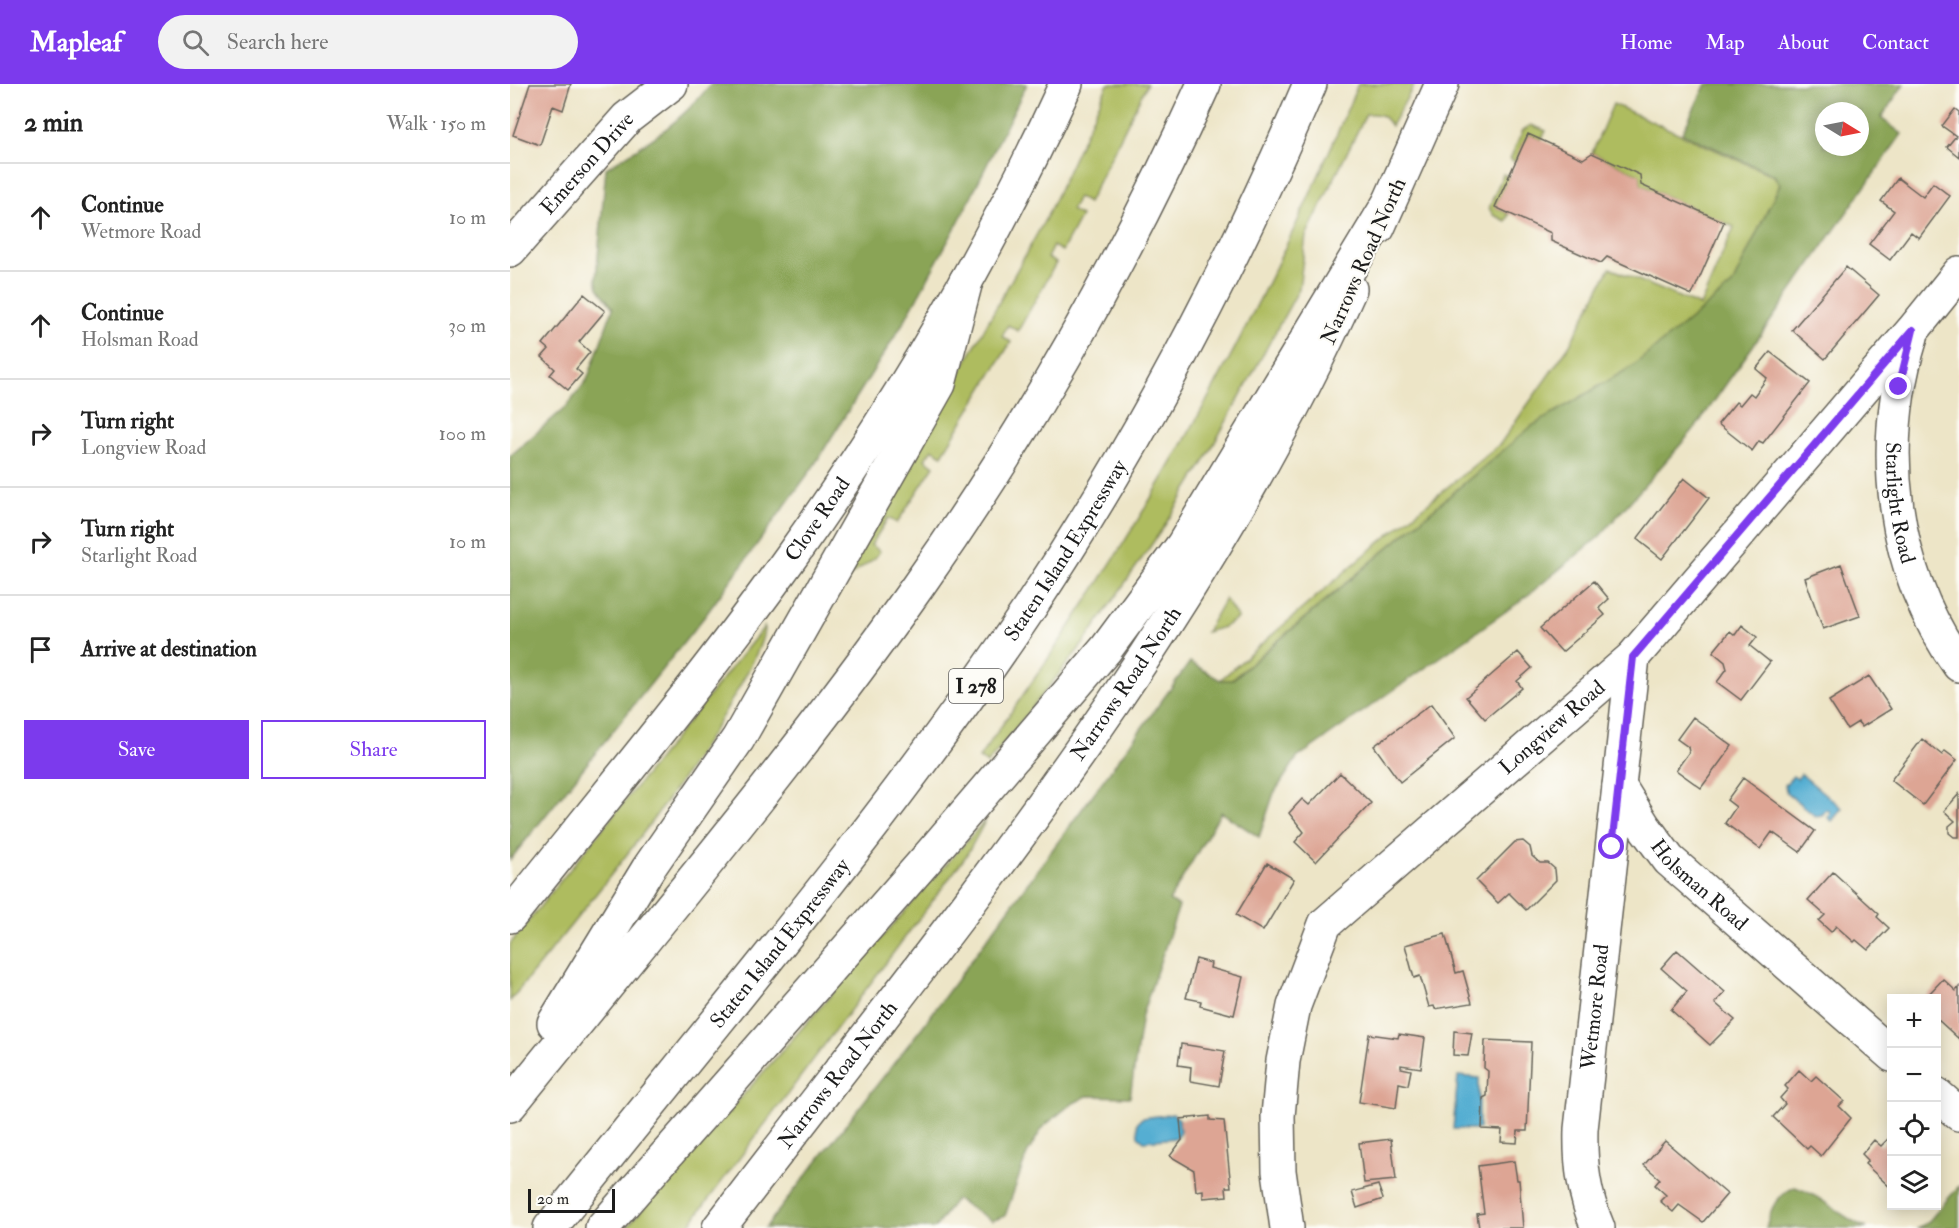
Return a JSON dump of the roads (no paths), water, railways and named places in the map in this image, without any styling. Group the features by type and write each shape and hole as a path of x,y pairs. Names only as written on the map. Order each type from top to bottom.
{"main road":[{"path":"627,118 638,84"},
{"name":"Emerson Drive","path":"510,250 627,118 671,84"},
{"name":"Clove Road","path":"510,916 697,682 793,555 880,423 966,281 1066,84"},
{"path":"510,1105 796,750 927,573 999,464 1086,316 1142,213 1204,84"},
{"name":"Staten Island Expressway","path":"550,1228 909,776 1030,606 1108,482 1181,356 1246,224 1310,84"},
{"name":"Narrows Road North","path":"718,1228 1044,803 1159,636 1289,418 1316,365 1442,84"},
{"path":"602,1228 924,862 1106,650 1189,536 1389,203"},
{"name":"Longview Road","path":"1287,1228 1279,1160 1278,1116 1283,1061 1294,1006 1325,924 1633,657 1913,330 1959,273"},
{"path":"510,1094 648,869 733,748 801,631 939,384 966,281"},
{"name":"Starlight Road","path":"1913,330 1895,409 1892,460 1897,511 1907,558 1924,603 1959,664"},
{"path":"1619,786 1633,657"},
{"name":"Holsman Road","path":"1619,786 1669,861 1887,1051"},
{"name":"Wetmore Road","path":"1598,1228 1587,1201 1580,1163 1581,1129 1619,786"},
{"path":"1941,1098 1959,1114"}],"water":[{"path":"1801,774 1842,808 1832,821 1828,818 1830,812 1827,809 1822,815 1815,816 1786,792 1785,785 1793,776 1797,779"},
{"path":"1458,1076 1479,1078 1479,1129 1453,1129"},
{"path":"1173,1114 1179,1119 1180,1131 1176,1138 1144,1141 1138,1136 1137,1123 1142,1118"}]}
